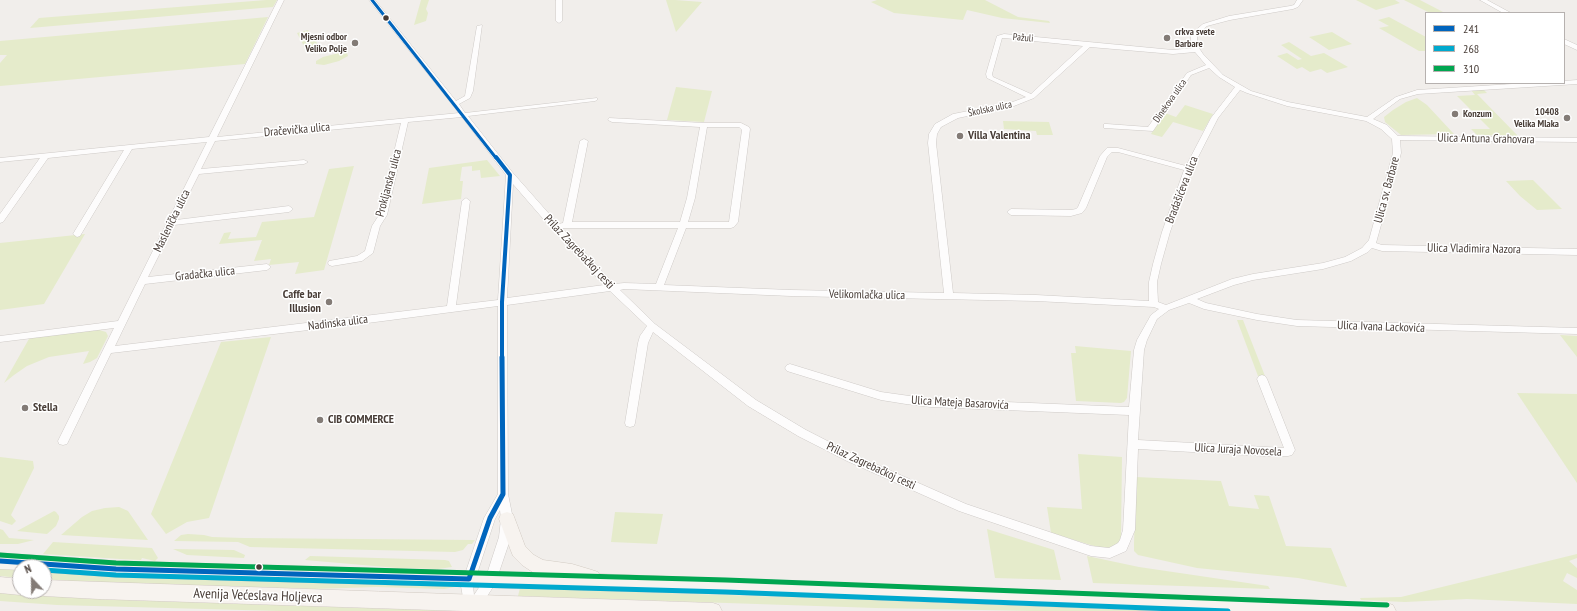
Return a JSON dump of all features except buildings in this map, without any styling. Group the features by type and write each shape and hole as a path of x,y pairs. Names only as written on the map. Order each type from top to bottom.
{"main road":[{"path":"507,519 519,552 540,568 572,572 605,582 1387,611"},
{"name":"Avenija Većeslava Holjevca","path":"0,561 116,569 605,582"},
{"path":"0,585 12,586"},
{"name":"Avenija Većeslava Holjevca","path":"52,589 100,592 236,595 713,611"}],"street":[{"name":"Maslenička ulica","path":"63,441 281,0"},
{"name":"Prilaz Zagrebačkoj cesti","path":"372,0 510,175 602,278 652,326 752,403 802,433 851,458 963,508 1091,551 1110,553 1122,548 1126,542 1128,530 1132,444"},
{"path":"559,0 559,21"},
{"path":"1300,0 1296,6 1291,8 1229,18 1205,25 1194,34 1194,45 1196,50 1209,66 1227,81 1261,97 1368,119 1384,128 1396,138"},
{"path":"1483,0 1506,12"},
{"path":"454,104 468,97 480,26"},
{"name":"Pažuli","path":"1032,97 990,78 989,74 999,37 1004,36 1088,45"},
{"path":"1565,42 1577,48"},
{"path":"1088,45 1173,52 1196,50"},
{"name":"Školska ulica","path":"949,297 932,143 933,134 943,122 956,116 1017,103 1032,97 1088,45"},
{"name":"Dinekova ulica","path":"1107,126 1150,129 1189,74 1209,66"},
{"path":"1565,83 1577,82"},
{"path":"1368,119 1398,98 1417,92 1544,84"},
{"name":"Bradašićeva ulica","path":"1154,304 1153,282 1157,264 1166,232 1188,169 1215,118 1232,94 1239,87"},
{"name":"Dračevička ulica","path":"0,160 595,100"},
{"name":"Prokljanska ulica","path":"332,263 359,259 369,253 376,226 383,215 405,120"},
{"path":"555,227 567,225 732,225 734,222 746,129 741,125 704,125 612,120"},
{"path":"659,286 683,226 691,198 704,125"},
{"name":"Ulica Antuna Grahovara","path":"1396,138 1577,140"},
{"name":"Ulica sv. Barbare","path":"1371,245 1395,163 1397,153 1396,138"},
{"name":"Prilaz Zagrebačkoj cesti","path":"567,225 584,141"},
{"path":"77,234 130,147"},
{"path":"1011,212 1071,213 1079,211 1082,208 1104,156 1110,150 1118,150 1188,169"},
{"path":"0,220 45,156"},
{"path":"196,172 304,162"},
{"path":"503,494 490,518 469,579 467,592 468,599 473,604 491,580 503,543 507,519 503,494 502,302 510,175"},
{"path":"451,309 466,201"},
{"path":"171,222 289,209"},
{"path":"1132,444 1139,350 1142,340 1154,317 1166,308 1232,282 1342,262 1358,255 1371,245"},
{"name":"Ulica Vladimira Nazora","path":"1371,245 1382,248 1577,252"},
{"name":"Gradačka ulica","path":"142,281 267,267"},
{"name":"Velikomlačka ulica","path":"567,293 612,287 659,286 791,293 1036,298 1154,304 1166,308"},
{"name":"Nadinska ulica","path":"108,350 451,309 567,293"},
{"name":"Ulica Ivana Lackovića","path":"1189,299 1204,306 1257,317 1297,323 1577,331"},
{"path":"0,339 121,324"},
{"path":"630,423 643,343 645,336 652,326"},
{"name":"Ulica Mateja Basarovića","path":"790,368 880,396 906,400 931,403 1134,411"},
{"name":"Ulica Juraja Novosela","path":"1132,444 1288,452 1290,450 1289,446 1262,380"}],"green space":[{"path":"277,0 273,7 30,28 39,18"},
{"path":"421,0 429,0 426,9 428,13 426,21 414,25"},
{"path":"666,0 675,0 702,2 676,32"},
{"path":"877,0 985,0 1018,17 1049,21 1050,23 1002,18 967,10 963,20 894,13 871,2"},
{"path":"1356,0 1395,0 1400,3 1376,10"},
{"path":"1404,0 1420,0 1443,12 1428,12"},
{"path":"268,17 245,64 0,86 0,63 7,55 0,55 0,41"},
{"path":"1389,17 1425,36 1425,51 1419,51 1379,28 1389,26 1378,20"},
{"path":"308,30 319,46 306,50 297,33"},
{"path":"1332,32 1352,44 1329,50 1309,37"},
{"path":"1289,42 1311,56 1324,53 1348,67 1327,73 1321,69 1310,72 1302,67 1297,69 1277,56 1287,53 1298,60 1302,59 1281,45"},
{"path":"343,52 347,53 348,56 339,61 324,65 316,64 316,61 323,57"},
{"path":"676,87 712,91 704,122 667,120"},
{"path":"1471,90 1484,90 1487,93 1477,94 1518,136 1477,135 1471,129 1490,129 1457,96 1475,95"},
{"path":"1417,98 1427,105 1454,134 1401,135 1385,122 1384,117 1393,110 1406,102"},
{"path":"1185,105 1213,114 1203,131 1173,122 1162,137 1151,134 1165,113 1176,117"},
{"path":"1003,121 1049,122 1053,135 1037,135 1036,131 1004,129"},
{"path":"487,160 500,176 481,178 480,170 472,171 472,166 462,167 460,181 463,181 461,199 422,204 429,168"},
{"path":"354,166 324,270 295,274 299,262 269,265 271,259 254,261 262,240 219,244 224,233 231,232 228,239 256,237 262,222 314,217 329,169"},
{"path":"1533,180 1562,209 1537,210 1520,196 1506,181"},
{"path":"85,234 44,304 0,310 0,243"},
{"path":"1237,320 1243,320 1265,376 1258,376"},
{"path":"99,330 106,332 108,336 97,358 90,362 83,364 89,351 49,357 27,366 4,383 30,337"},
{"path":"1560,335 1577,336 1577,357"},
{"path":"271,337 209,518 187,522 166,534 151,514 221,342"},
{"path":"1075,346 1131,351 1127,398 1124,402 1076,401 1071,353 1076,353"},
{"path":"1517,393 1577,394 1577,483"},
{"path":"1078,454 1122,457 1121,537 1119,542 1114,546 1101,548 1051,533 1047,507 1082,509"},
{"path":"0,457 33,461 34,468 11,515 16,521 12,525 0,521"},
{"path":"1136,477 1221,481 1229,506 1259,509 1254,495 1269,496 1286,546 1331,548 1347,587 1298,578 1197,568 1138,555 1134,551"},
{"path":"119,507 128,511 148,540 61,535 82,517 92,511"},
{"path":"54,511 59,516 59,519 56,526 47,534 17,531"},
{"path":"615,512 663,514 657,544 611,542"},
{"path":"0,529 3,530 9,538 34,540 18,544 0,544"},
{"path":"987,529 1054,550 1061,580 995,578"},
{"path":"188,534 212,537 244,538 475,540 472,544 468,544 463,550 455,552 250,547 238,542 174,541 181,535"},
{"path":"53,542 152,548 158,558 155,561 142,558 141,560 43,554"},
{"path":"173,549 234,550 245,555 244,558 187,555"},
{"path":"1577,554 1577,558 1569,561 1577,568 1577,578 1567,573 1563,581 1577,590 1577,604 1467,599 1405,602 1361,600 1360,598 1401,597"},
{"path":"310,556 445,560 449,561 452,567 438,569 397,568 305,560"},
{"path":"1087,556 1139,567 1268,586 1270,589 1093,583"},
{"path":"0,568 12,569 12,577 0,576"},
{"path":"52,571 455,587 444,589 376,587 315,589 82,582 52,580"},
{"path":"520,588 1184,611 1034,611 876,608 518,596"},
{"path":"0,593 12,594 12,599 52,599 52,596 454,611 279,611 57,605 0,601"}],"transit line":[{"name":"241","path":"0,561 116,569 469,579 490,518 503,494 502,302 510,175 372,0"},
{"name":"310","path":"0,555 116,563 726,580 1387,605"},
{"name":"268","path":"52,571 116,575 726,592 1228,611"}],"place":[{"name":"crkva svete Barbare","path":"1167,38"},
{"name":"Mjesni odbor Veliko Polje","path":"355,43"},
{"name":"Konzum","path":"1455,114"},
{"name":"10408 Velika Mlaka","path":"1567,118"},
{"name":"Villa Valentina","path":"960,136"},
{"name":"Caffe bar Illusion","path":"329,302"},
{"name":"Stella","path":"25,408"},
{"name":"CIB COMMERCE","path":"320,420"}]}
